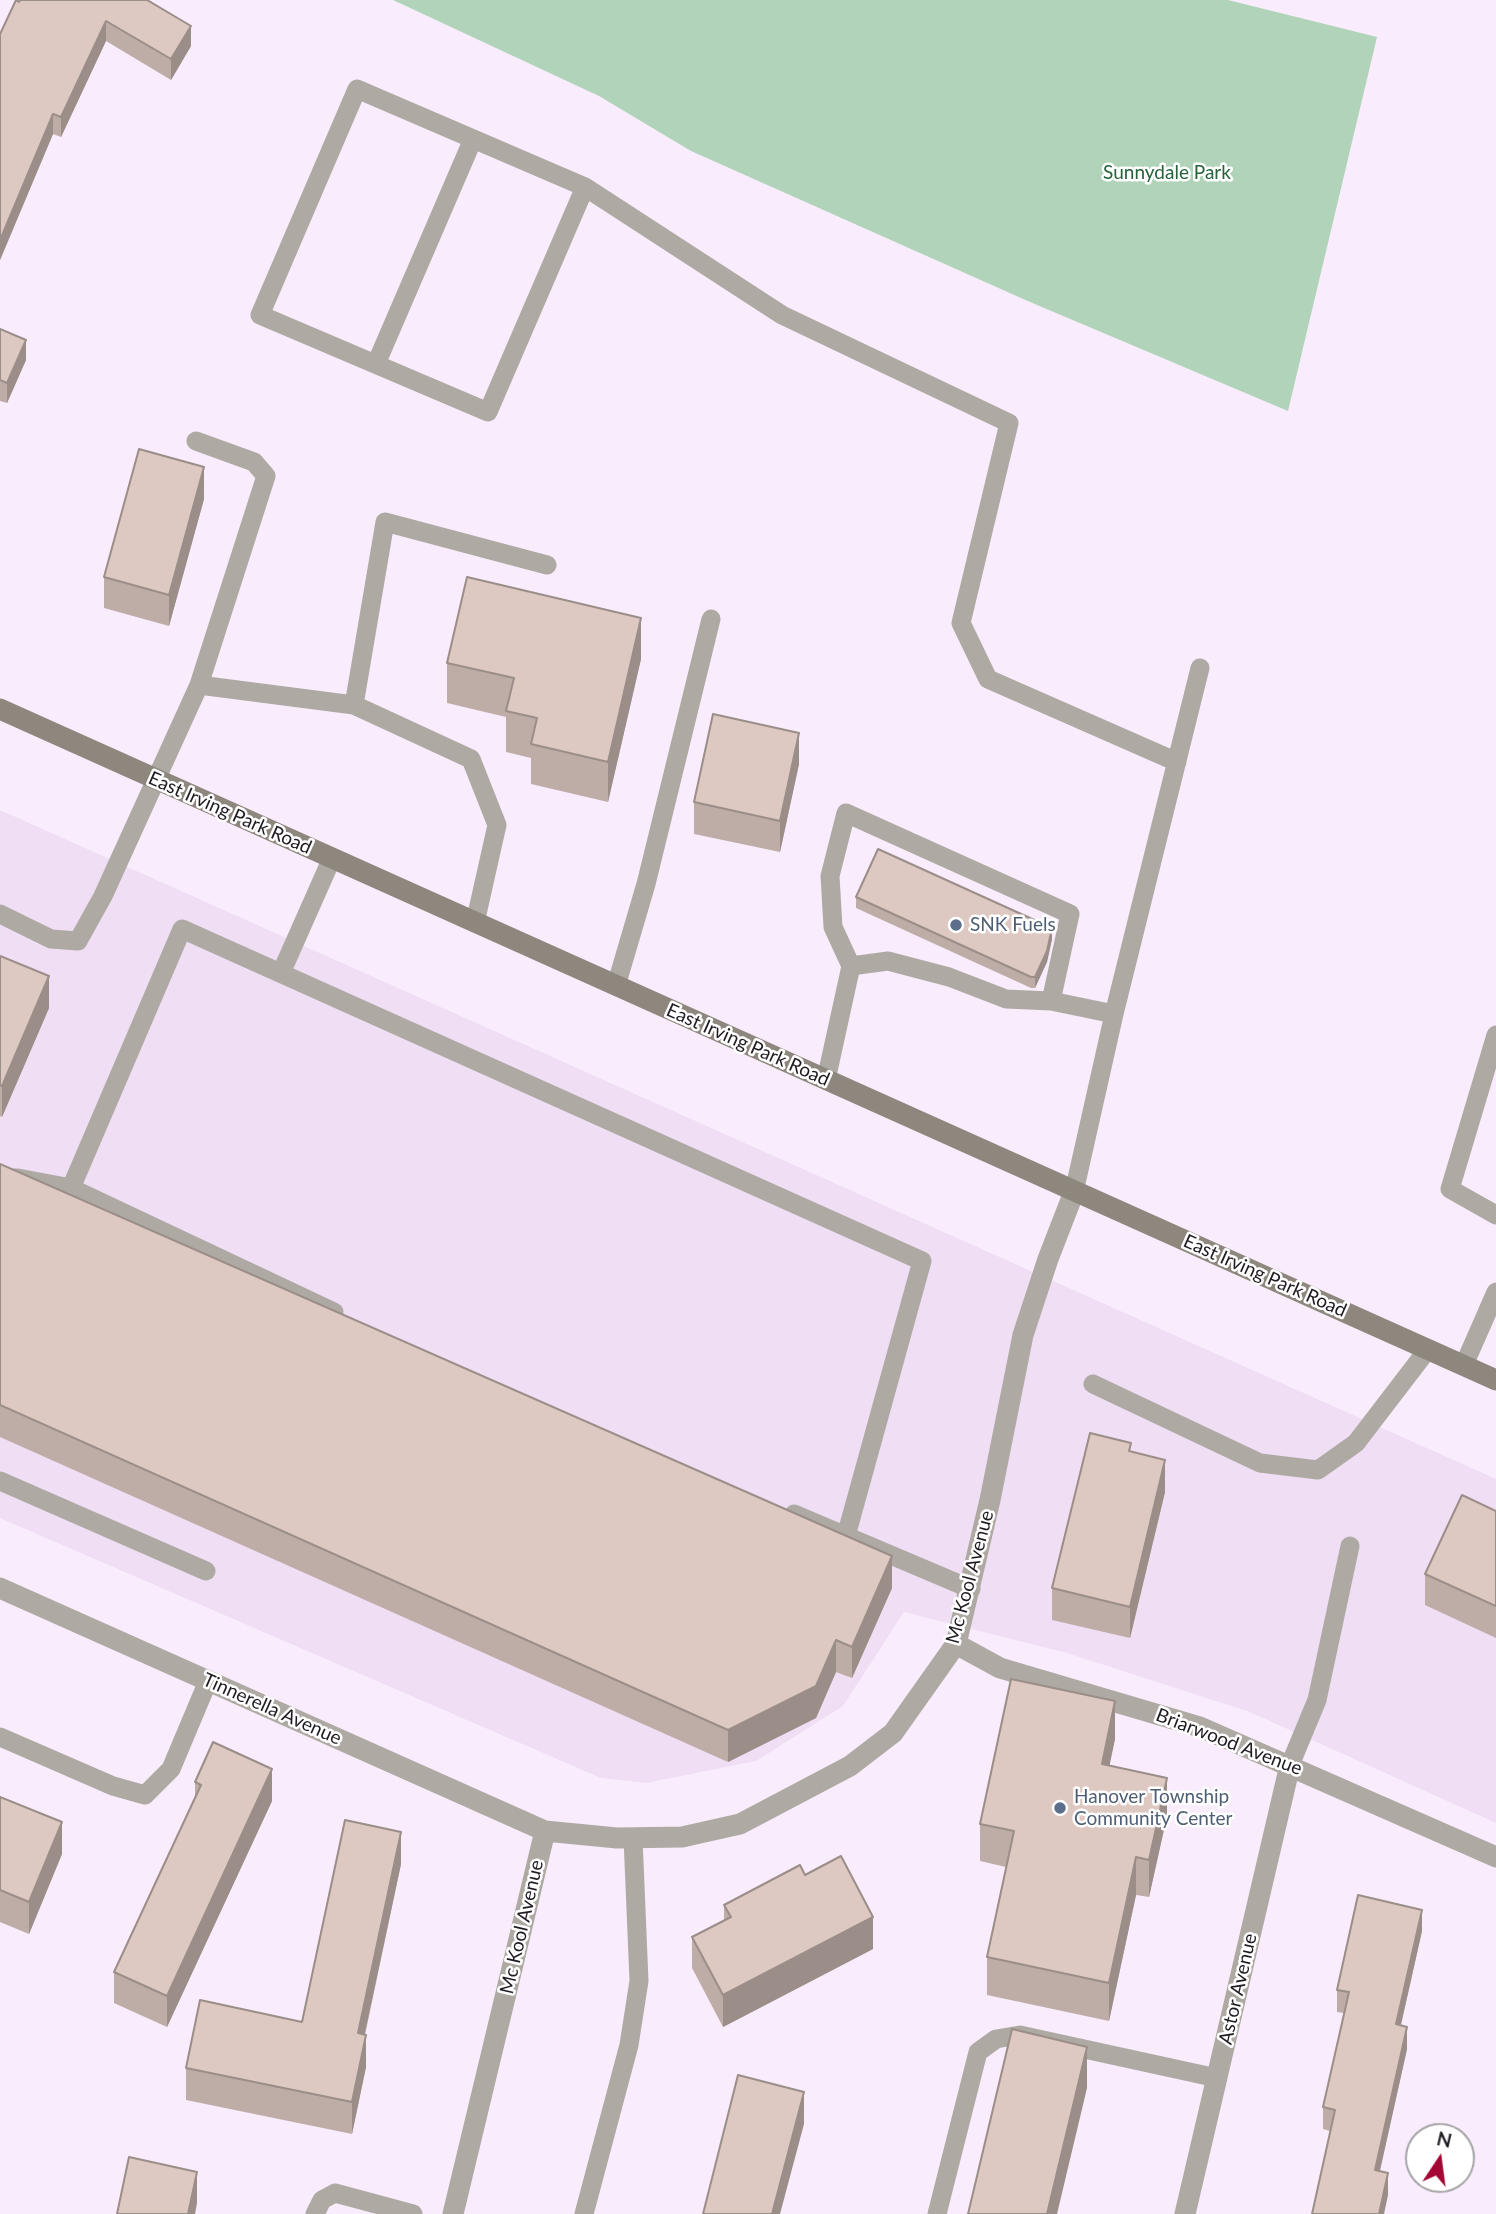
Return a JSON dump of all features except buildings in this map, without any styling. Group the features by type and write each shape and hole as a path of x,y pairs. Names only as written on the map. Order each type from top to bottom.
{"main road":[{"name":"East Irving Park Road","path":"0,709 1496,1380"}],"street":[{"name":"Mc Kool Avenue","path":"453,2214 545,1831 633,1838 682,1837 740,1824 850,1766 893,1733 956,1644 971,1589 1023,1335 1074,1192"},
{"name":"Tinnerella Avenue","path":"0,1588 545,1831"},
{"name":"Briarwood Avenue","path":"956,1644 1000,1668 1200,1727 1496,1857"},
{"name":"Astor Avenue","path":"1185,2214 1290,1765"}],"lane":[{"path":"585,187 488,412 260,315 357,89 585,187 782,315 1009,423 961,623 988,679 1177,762"},
{"path":"376,364 473,139"},
{"path":"0,914 51,939 78,941 103,896 199,685 266,476 254,462 196,440"},
{"path":"354,705 385,522 547,565"},
{"path":"616,986 646,884 711,619"},
{"path":"1074,1192 1114,1014 1200,668"},
{"path":"199,685 354,705 471,759 497,825 475,923"},
{"path":"826,1080 851,966 833,927 830,876 846,813 1069,914 1051,1001"},
{"path":"281,973 332,858"},
{"path":"71,1188 182,929 281,973 922,1261 846,1536"},
{"path":"851,966 888,961 949,977 1006,999 1051,1001 1114,1014"},
{"path":"1496,1035 1450,1189 1496,1216"},
{"path":"0,1178 18,1178 71,1188 348,1318"},
{"path":"1464,1366 1496,1292"},
{"path":"1093,1384 1261,1463 1318,1470 1356,1443 1428,1349"},
{"path":"0,1481 206,1571"},
{"path":"782,1508 971,1589"},
{"path":"1290,1765 1317,1700 1350,1546"},
{"path":"0,1737 113,1786 145,1794 171,1769 208,1681"},
{"path":"584,2214 629,2045 639,1981 633,1838"},
{"path":"937,2214 978,2052 996,2039 1020,2035 1217,2078"},
{"path":"315,2214 322,2200 335,2193 413,2214"}],"shaded area":[{"path":"0,810 1496,1479 1496,1823 1250,1712 1067,1653 904,1612 843,1706 756,1761 646,1783 601,1778 0,1518"}],"green space":[{"name":"Sunnydale Park","path":"393,0 1228,0 1377,37 1288,411 1030,302 691,151 599,96"}],"place":[{"name":"SNK Fuels","path":"956,925"},
{"name":"Hanover Township Community Center","path":"1060,1808"}]}
